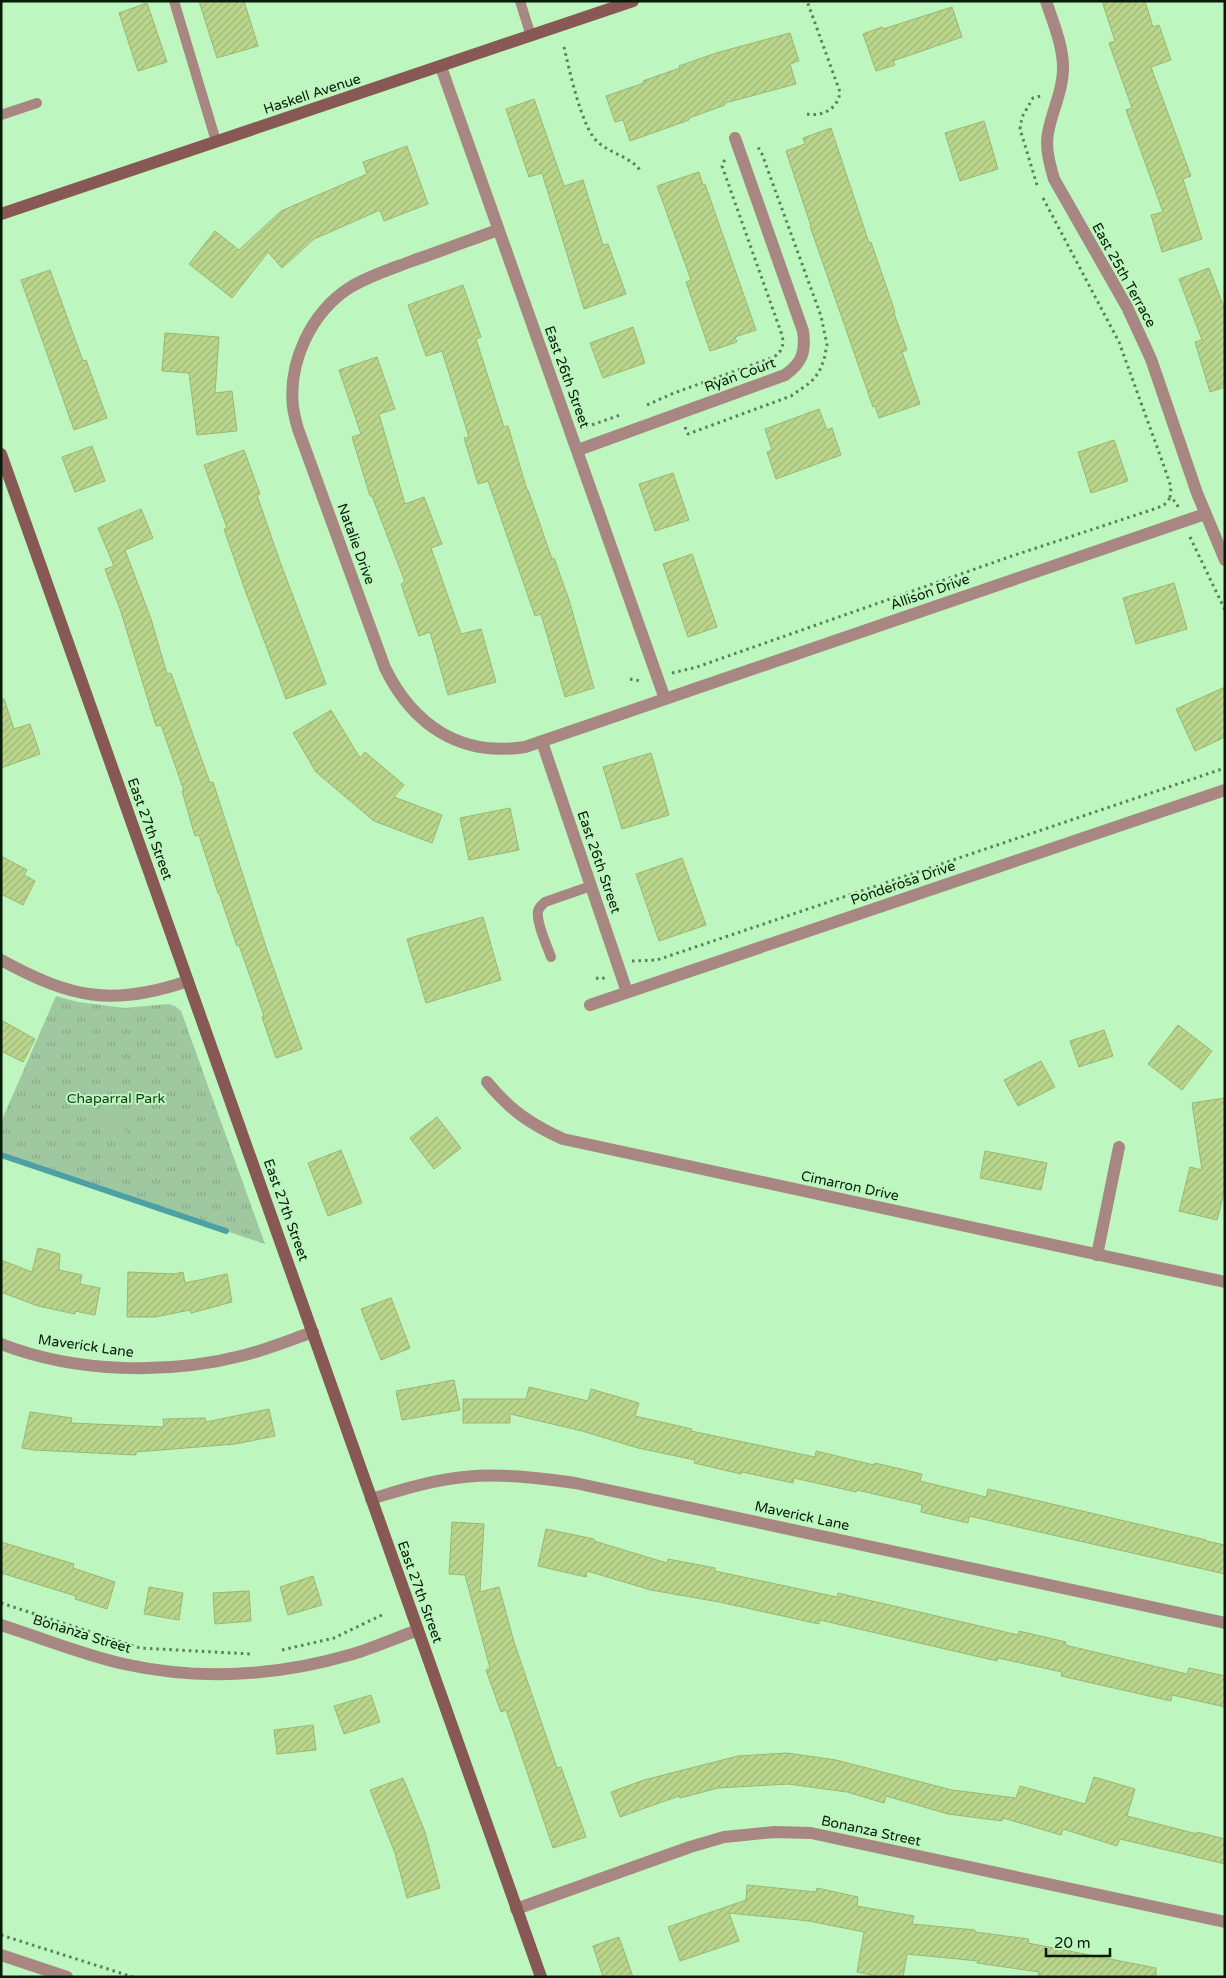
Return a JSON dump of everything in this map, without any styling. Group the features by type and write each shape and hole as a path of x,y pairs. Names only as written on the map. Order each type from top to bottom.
{"street":[{"name":"Haskell Avenue","path":"1,214 633,1"},
{"name":"East 25th Terrace","path":"1046,1 1060,44 1063,66 1060,92 1047,135 1048,157 1054,179 1127,307 1151,359 1205,514 1225,560"},
{"name":"East 26th Street","path":"441,67 665,699"},
{"name":"Ryan Court","path":"578,450 785,375 796,367 804,349 803,331 735,138"},
{"name":"Natalie Drive","path":"498,230 369,277 348,289 330,304 304,341 296,362 293,384 293,407 298,429 385,668 404,701 425,722 451,738 472,746 516,749 542,742 665,699"},
{"name":"East 27th Street","path":"1,454 5,478 188,981 541,1977"},
{"name":"Allison Drive","path":"665,699 1205,514"},
{"name":"East 26th Street","path":"542,742 627,992"},
{"name":"Ponderosa Drive","path":"590,1004 1225,790"},
{"path":"1,960 35,978 66,990 100,996 134,996 165,989 188,981"},
{"name":"Cimarron Drive","path":"487,1082 504,1102 522,1117 541,1130 563,1139 1225,1282"},
{"path":"1097,1255 1118,1147"},
{"name":"Maverick Lane","path":"1,1344 53,1359 109,1367 144,1369 205,1363 245,1355 313,1332"},
{"name":"Maverick Lane","path":"371,1499 422,1484 463,1477 500,1475 575,1482 1225,1623"},
{"name":"Bonanza Street","path":"1,1625 102,1659 169,1672 216,1675 250,1674 300,1667 354,1654 418,1630"},
{"name":"Bonanza Street","path":"516,1909 690,1847 724,1837 775,1832 811,1833 1225,1922"},
{"path":"1,1955 67,1977"}],"lane":[{"path":"174,1 216,141"},
{"path":"520,1 531,36"},
{"path":"1,115 37,103"},
{"path":"551,958 539,920 538,912 540,907 545,902 591,886"}],"path":[{"path":"807,1 840,92 839,99 828,112 817,116 807,114"},
{"path":"564,47 569,69 591,135 599,144 634,163 640,170"},
{"path":"1037,186 1033,179 1020,129 1022,116 1033,98 1060,92"},
{"path":"674,393 688,434 791,396 811,382 819,372 824,360 827,345 821,316 762,154 755,140"},
{"path":"645,406 674,393 774,357 782,349 782,335 722,166 725,159 722,151"},
{"path":"630,679 638,682 697,667 1009,557 1157,508 1164,505 1170,498 1171,488 1165,469 1118,342 1041,194"},
{"path":"571,432 626,412"},
{"path":"1170,498 1176,502 1225,610"},
{"path":"596,978 602,979 634,960 657,960 1225,768"},
{"path":"1,1603 140,1648 253,1654"},
{"path":"280,1651 334,1638 384,1614"},
{"path":"1,1935 133,1977"}],"green space":[{"name":"Chaparral Park","path":"56,996 78,1002 125,1008 168,1004 175,1006 181,1011 265,1244 1,1155 1,1122"},
{"path":"119,1111 127,1134 104,1142 96,1119"}],"building":[{"path":"199,1 244,1 258,46 217,58"},
{"path":"1102,1 1145,1 1153,27 1159,25 1171,60 1151,67 1191,176 1183,179 1202,239 1162,252 1151,215 1163,212 1126,110 1132,108 1109,43 1115,41"},
{"path":"147,3 167,62 138,71 119,13"},
{"path":"952,7 962,37 893,61 895,65 876,71 863,34"},
{"path":"790,33 799,61 790,64 796,84 725,103 725,105 689,118 689,120 630,141 623,120 615,122 606,96 644,83 643,81 716,53"},
{"path":"534,99 564,186 583,180 603,245 608,244 626,294 584,309 542,173 529,177 506,109"},
{"path":"984,121 998,169 960,181 945,133"},
{"path":"831,128 869,243 871,242 895,312 907,350 902,352 920,404 879,418 875,406 873,407 786,151 805,144 803,138"},
{"path":"407,146 428,204 384,221 380,210 314,239 282,268 268,252 232,298 189,264 215,231 239,250 281,211 367,174 363,162"},
{"path":"699,172 703,185 705,184 756,330 735,337 737,342 710,351 686,282 691,280 657,186"},
{"path":"1209,268 1225,310 1225,387 1210,392 1195,342 1202,340 1179,279"},
{"path":"50,270 83,361 86,360 107,418 74,430 21,280"},
{"path":"463,285 481,337 476,339 504,427 508,426 527,490 569,600 594,688 565,697 541,614 535,616 488,481 478,484 464,438 469,437 442,351 426,356 408,305"},
{"path":"633,327 645,363 603,378 590,343"},
{"path":"165,333 219,337 215,393 232,391 237,431 197,435 189,373 162,371"},
{"path":"377,357 395,409 379,414 405,504 424,497 442,544 431,548 461,634 481,629 496,682 448,695 430,632 419,636 401,584 405,582 372,496 370,496 352,437 361,434 339,370"},
{"path":"819,409 827,430 832,428 841,455 776,479 767,452 772,450 765,429"},
{"path":"1114,440 1128,481 1091,493 1078,452"},
{"path":"92,446 105,481 75,492 62,457"},
{"path":"244,450 260,494 257,495 279,559 326,684 286,699 245,590 224,529 227,528 204,465"},
{"path":"673,473 689,520 655,531 639,484"},
{"path":"141,509 153,538 125,550 151,619 167,674 171,673 210,783 213,782 266,947 302,1049 276,1058 262,1017 264,1016 239,945 237,946 199,835 195,836 182,791 184,791 161,725 156,726 121,612 105,569 114,566 98,528"},
{"path":"692,554 717,627 688,637 663,564"},
{"path":"1174,583 1187,629 1136,644 1123,598"},
{"path":"1225,687 1225,737 1195,751 1176,709"},
{"path":"4,699 14,729 30,724 40,754 1,768 1,700"},
{"path":"331,710 360,758 365,752 404,785 394,797 442,815 432,843 374,821 316,772 293,733"},
{"path":"651,753 669,815 622,829 603,767"},
{"path":"510,808 519,850 469,860 460,818"},
{"path":"1,856 27,870 24,875 35,881 23,905 1,894"},
{"path":"682,858 706,925 659,941 636,874"},
{"path":"483,917 501,980 426,1003 407,939"},
{"path":"1,1020 35,1039 23,1062 1,1051"},
{"path":"1178,1025 1212,1051 1182,1090 1148,1064"},
{"path":"1104,1030 1113,1056 1079,1067 1070,1041"},
{"path":"1041,1061 1055,1087 1018,1106 1004,1080"},
{"path":"1225,1098 1225,1189 1217,1220 1179,1211 1190,1167 1202,1170 1192,1103"},
{"path":"437,1117 461,1148 434,1169 410,1138"},
{"path":"341,1150 362,1203 328,1216 308,1163"},
{"path":"985,1151 1047,1163 1041,1190 980,1178"},
{"path":"38,1248 60,1254 59,1270 82,1275 80,1284 100,1288 95,1315 75,1311 75,1314 38,1306 1,1292 1,1260 32,1272"},
{"path":"128,1272 174,1274 183,1272 185,1283 227,1274 232,1302 191,1313 190,1310 155,1317 127,1317"},
{"path":"391,1298 410,1348 381,1360 361,1309"},
{"path":"454,1380 460,1410 402,1420 396,1391"},
{"path":"529,1387 588,1401 591,1389 639,1403 635,1416 692,1429 691,1431 815,1457 816,1451 874,1465 875,1463 922,1474 920,1481 986,1497 988,1489 1225,1545 1225,1574 969,1516 968,1523 921,1512 922,1505 857,1490 856,1492 794,1478 793,1483 742,1472 741,1474 694,1463 695,1460 638,1448 582,1431 510,1414 510,1423 463,1423 463,1399 526,1399"},
{"path":"269,1409 275,1436 235,1444 136,1452 136,1455 22,1448 30,1412 72,1418 71,1423 164,1427 163,1419 205,1418 206,1422"},
{"path":"452,1522 484,1524 480,1592 499,1587 514,1642 557,1768 561,1767 586,1837 553,1848 506,1710 501,1712 486,1670 490,1668 465,1575 449,1574"},
{"path":"546,1529 594,1539 594,1541 667,1563 668,1559 715,1568 715,1571 837,1597 838,1593 1018,1635 1019,1631 1066,1642 1065,1645 1187,1674 1189,1668 1225,1676 1225,1707 1172,1695 1171,1701 1061,1676 1062,1672 998,1658 997,1661 820,1620 819,1624 719,1602 651,1590 587,1571 586,1577 538,1566"},
{"path":"1,1542 74,1564 73,1568 115,1582 107,1609 75,1599 76,1596 1,1573"},
{"path":"313,1576 322,1605 288,1615 280,1587"},
{"path":"149,1587 183,1593 179,1620 144,1614"},
{"path":"249,1591 251,1621 215,1624 213,1593"},
{"path":"371,1695 380,1722 344,1734 334,1706"},
{"path":"313,1725 316,1750 277,1754 274,1730"},
{"path":"787,1753 836,1760 952,1790 1016,1798 1020,1786 1085,1804 1094,1777 1135,1789 1127,1816 1197,1834 1197,1832 1225,1839 1225,1864 1120,1839 1117,1846 1063,1829 1061,1835 1003,1818 1002,1821 948,1814 886,1796 884,1803 847,1792 788,1784 718,1788 680,1798 679,1796 620,1817 611,1792 644,1780 738,1756"},
{"path":"403,1778 425,1832 440,1888 407,1898 395,1853 370,1790"},
{"path":"747,1885 816,1892 817,1888 858,1897 857,1906 914,1916 912,1924 975,1930 975,1932 1029,1939 1028,1943 1156,1968 1156,1977 1038,1977 1039,1972 977,1963 978,1961 907,1954 903,1977 881,1977 857,1972 864,1932 809,1921 729,1913 739,1941 680,1961 668,1927 746,1900"},
{"path":"619,1937 633,1977 603,1977 593,1946"}],"waterway":[{"path":"1,1155 226,1231"}]}
